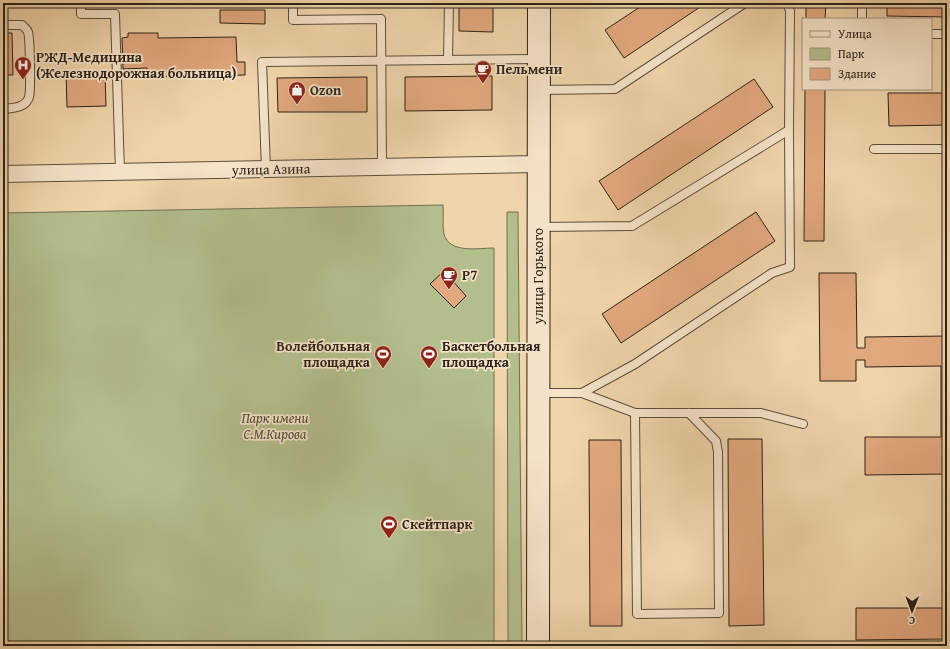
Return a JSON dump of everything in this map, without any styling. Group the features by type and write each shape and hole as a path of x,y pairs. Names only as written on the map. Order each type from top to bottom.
{"street":[{"name":"улица Горького","path":"538,646 539,3"},
{"name":"улица Азина","path":"3,174 538,164"}],"lane":[{"path":"81,3 80,14 115,14 120,172"},
{"path":"293,3 293,20 381,19 382,167"},
{"path":"448,60 449,3"},
{"path":"539,90 615,89 745,3"},
{"path":"582,393 635,364 772,274 790,267 790,11 787,3"},
{"path":"862,3 862,18"},
{"path":"3,25 22,25 27,30 29,40 29,97 22,105 14,108 3,108"},
{"path":"932,34 947,34"},
{"path":"266,169 262,62 539,59"},
{"path":"538,227 632,226 789,130"},
{"path":"874,149 947,149"},
{"path":"538,393 582,393 635,413 761,413 803,424"},
{"path":"635,413 637,614 719,613 718,452 716,441 689,413"}],"green space":[{"name":"Парк имени С.М.Кирова","path":"443,205 444,234 452,245 473,249 494,248 494,646 3,646 3,213"},
{"path":"507,212 518,212 522,646 508,646"}],"building":[{"path":"3,3 32,3 32,6 3,6"},
{"path":"459,3 493,3 493,32 459,31"},
{"path":"646,3 706,3 624,58 605,30"},
{"path":"806,3 826,3 825,18 806,18"},
{"path":"887,3 947,3 947,17 887,16"},
{"path":"220,10 265,10 265,24 220,23"},
{"path":"3,33 12,33 13,75 3,75"},
{"path":"128,33 158,33 158,38 236,37 237,62 245,62 245,75 147,77 147,68 123,69 122,38 128,37"},
{"path":"105,71 106,106 67,107 66,72"},
{"path":"492,76 492,110 405,111 405,77"},
{"path":"367,77 367,112 278,112 277,78"},
{"path":"754,79 773,107 618,210 599,181"},
{"path":"805,90 825,90 824,241 804,241"},
{"path":"888,93 947,93 947,125 889,126"},
{"path":"756,212 775,241 621,343 602,314"},
{"name":"Р7","path":"444,271 466,296 454,308 430,284"},
{"path":"819,273 856,273 857,348 865,348 865,337 947,336 947,474 865,475 865,437 941,437 941,366 865,367 865,360 856,360 856,381 820,381"},
{"path":"728,439 762,439 764,625 729,626"},
{"path":"589,440 621,440 622,626 590,626"},
{"path":"856,608 947,608 947,639 856,640"}],"place":[{"name":"РЖД-Медицина (Железнодорожная больница)","path":"23,80"},
{"name":"Пельмени","path":"483,84"},
{"name":"Ozon","path":"297,105"},
{"name":"Р7","path":"449,290"},
{"name":"Волейбольная площадка","path":"383,369"},
{"name":"Баскетбольная площадка","path":"429,369"},
{"name":"Скейтпарк","path":"389,539"}]}
